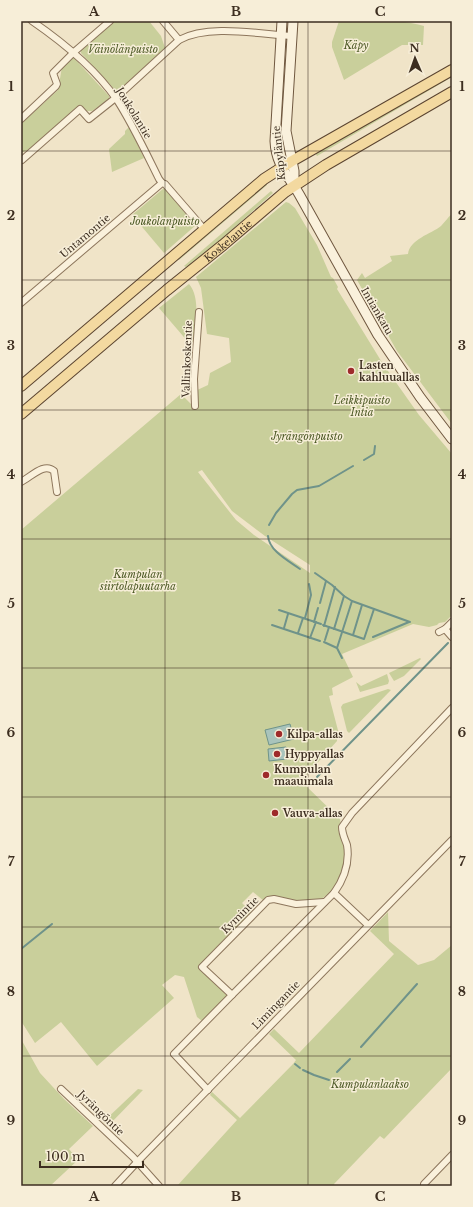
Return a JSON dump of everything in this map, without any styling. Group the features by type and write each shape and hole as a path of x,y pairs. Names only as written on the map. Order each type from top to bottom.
{"main road":[{"name":"Käpyläntie","path":"282,21 275,141 276,153 281,168 294,186"},
{"name":"Käpyläntie","path":"293,21 286,131 294,171 294,186"},
{"path":"21,386 264,179 292,161 452,70"},
{"name":"Koskelantie","path":"21,414 167,290 294,186 326,165 452,92"},
{"name":"Intiankatu","path":"294,186 378,336 416,392 452,439"}],"street":[{"name":"Joukolantie","path":"32,21 74,52 96,74 115,98 129,120 162,183 165,184 204,229"},
{"path":"21,119 56,86 53,73 74,52 110,21"},
{"path":"163,21 179,40"},
{"path":"21,159 22,160 80,109 89,119 115,98 179,40 187,36 211,31 292,36"},
{"name":"Untamontie","path":"21,303 162,183"},
{"name":"Vallinkoskentie","path":"195,406 194,379 199,312"},
{"path":"21,482 43,468 52,468 54,471 57,492"},
{"path":"452,622 442,631 452,637"},
{"path":"208,1090 174,1054 334,893 343,877 348,859 342,827 352,813 452,708"},
{"name":"Limingantie","path":"115,1186 452,840"},
{"path":"334,893 368,925"},
{"name":"Kymintie","path":"232,995 202,966 268,900 274,899 296,904 324,902"},
{"name":"Jyrängöntie","path":"61,1089 137,1162 159,1186"},
{"path":"424,1186 452,1155"}],"green space":[{"name":"Käpy","path":"371,20 414,23 424,26 423,45 402,45 344,80 332,47 332,42 339,21"},
{"name":"Väinölänpuisto","path":"115,21 149,21 161,36 165,48 117,92 81,53 81,50"},
{"name":"Väinölänpuisto","path":"74,58 109,96 109,99 92,111 87,111 80,105 30,149 21,153 21,124 58,90 62,67"},
{"path":"452,74 452,77 317,156 315,153"},
{"path":"129,127 144,158 112,172 109,149 125,134 125,131"},
{"path":"266,183 267,185 179,260 178,259"},
{"name":"Joukolanpuisto","path":"164,188 196,225 164,253 132,215"},
{"path":"271,191 273,193 224,237 189,266 184,266"},
{"path":"286,202 295,208 317,245 331,277 338,287 337,289 383,364 419,415 452,454 452,615 445,622 429,627 413,624 342,654 353,677 332,688 333,695 329,696 340,738 337,739 337,741 303,779 303,783 340,819 344,858 341,877 336,886 324,897 315,902 264,901 253,892 242,903 252,913 201,965 228,995 202,1021 197,1017 184,977 175,975 162,985 174,998 97,1066 61,1022 35,1043 21,1021 21,530 181,394 191,404 193,392 208,385 210,373 231,362 229,338 207,334 201,288 196,277","holes":["202,470 232,511 265,536 310,565 310,573 254,535 236,520 198,472"]},
{"path":"452,214 452,424 397,351 357,280 362,273 365,278 392,261 390,256 408,254 413,244 441,226"},
{"path":"189,284 195,296 196,311 194,341 189,343 159,308"},
{"path":"420,658 421,659 404,676 394,681 389,673"},
{"path":"387,674 389,681 388,684 360,692 356,682 361,686"},
{"path":"388,689 391,690 349,733 347,731 341,707 343,704"},
{"name":"Kumpulanlaakso","path":"388,912 389,941 418,965 434,960 452,945 452,1068 384,1139 380,1136 334,1184 335,1186 177,1186 237,1120 210,1095 212,1092 240,1118 296,1060 269,1034 274,1029 299,1053 394,954 370,931"},
{"path":"21,1039 40,1073 64,1099 93,1126 69,1149 78,1160 50,1186 21,1186"},
{"path":"138,1089 143,1090 109,1125 103,1122"}],"water":[{"name":"Kilpa-allas","path":"290,724 294,739 269,745 265,730"},
{"name":"Hyppyallas","path":"286,747 287,759 269,761 268,749"}],"waterway":[{"path":"364,460 374,454 375,446"},
{"path":"269,525 276,513 297,490 319,486 353,466"},
{"path":"268,536 269,541 276,551 300,569"},
{"path":"315,573 352,601 410,622"},
{"path":"320,603 326,581"},
{"path":"305,618 311,595 309,584"},
{"path":"324,626 335,587"},
{"path":"334,629 344,596"},
{"path":"342,658 337,648 352,601"},
{"path":"353,635 362,605"},
{"path":"314,622 318,608"},
{"path":"323,625 364,639 374,609"},
{"path":"279,610 321,624"},
{"path":"284,628 288,614"},
{"path":"298,633 303,618"},
{"path":"310,638 316,622"},
{"path":"373,637 409,622"},
{"path":"272,625 320,641"},
{"path":"325,640 329,627"},
{"path":"324,642 337,648"},
{"path":"317,777 448,643"},
{"path":"21,949 52,924"},
{"path":"361,1047 417,984"},
{"path":"337,1072 350,1059"},
{"path":"295,1064 300,1068"},
{"path":"303,1070 329,1080"}],"place":[{"name":"Lasten kahluuallas","path":"351,371"},
{"name":"Kilpa-allas","path":"279,734"},
{"name":"Hyppyallas","path":"277,754"},
{"name":"Kumpulan maauimala","path":"266,775"},
{"name":"Vauva-allas","path":"275,813"}],"park label":[{"name":"Leikkipuisto Intia","path":"362,406"},
{"name":"Jyrängönpuisto","path":"307,436"},
{"name":"Kumpulan siirtolapuutarha","path":"138,580"}]}
